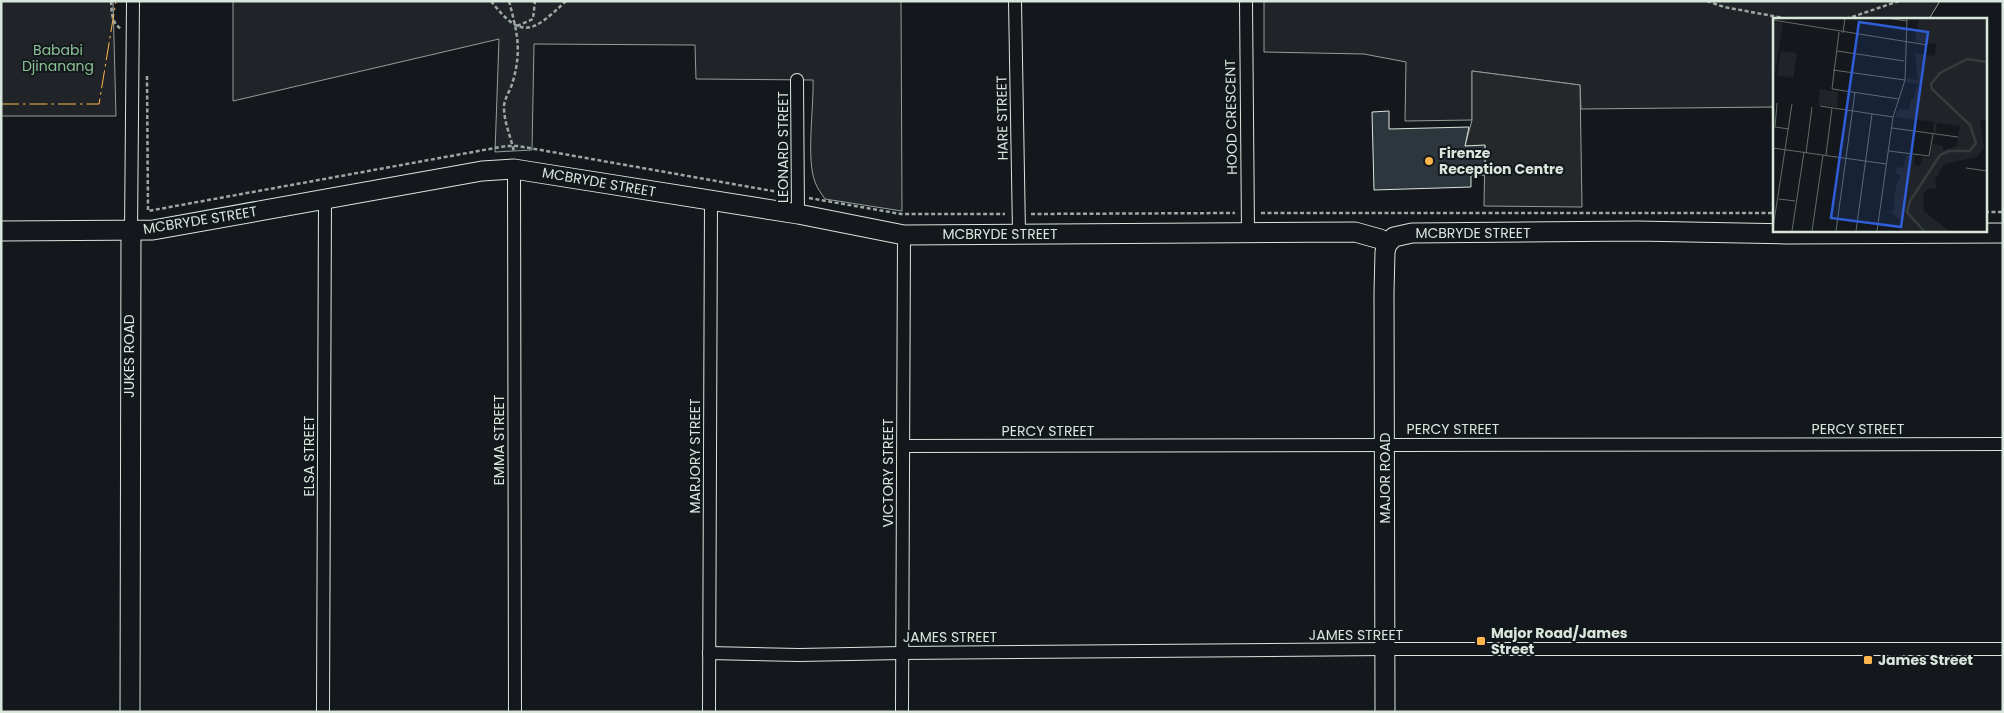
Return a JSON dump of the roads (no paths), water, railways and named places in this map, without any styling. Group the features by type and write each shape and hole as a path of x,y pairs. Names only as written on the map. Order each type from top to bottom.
{"street":[{"name":"JUKES ROAD","path":"130,712 133,1"},
{"name":"HARE STREET","path":"1015,1 1019,234"},
{"name":"HOOD CRESCENT","path":"1246,1 1248,232"},
{"name":"LEONARD STREET","path":"797,80 798,205"},
{"name":"MCBRYDE STREET","path":"1,231 169,228 482,171 514,168 711,201 798,205 904,234 1355,232 1380,239 1387,244 1394,237 1412,233 1637,231 1788,234 2003,233"},
{"name":"EMMA STREET","path":"514,168 515,712"},
{"name":"ELSA STREET","path":"323,712 325,199"},
{"name":"MARJORY STREET","path":"709,712 711,201"},
{"name":"VICTORY STREET","path":"902,712 904,234"},
{"name":"MAJOR ROAD","path":"1385,712 1384,293 1387,244"},
{"name":"PERCY STREET","path":"904,446 2003,444"},
{"name":"JAMES STREET","path":"708,653 799,655 1385,649 2003,649"}],"place":[{"name":"Firenze Reception Centre","path":"1429,161"},
{"name":"Major Road/James Street","path":"1481,641"},
{"name":"James Street","path":"1868,660"}],"park label":[{"name":"Bababi Djinanang","path":"58,58"}]}
